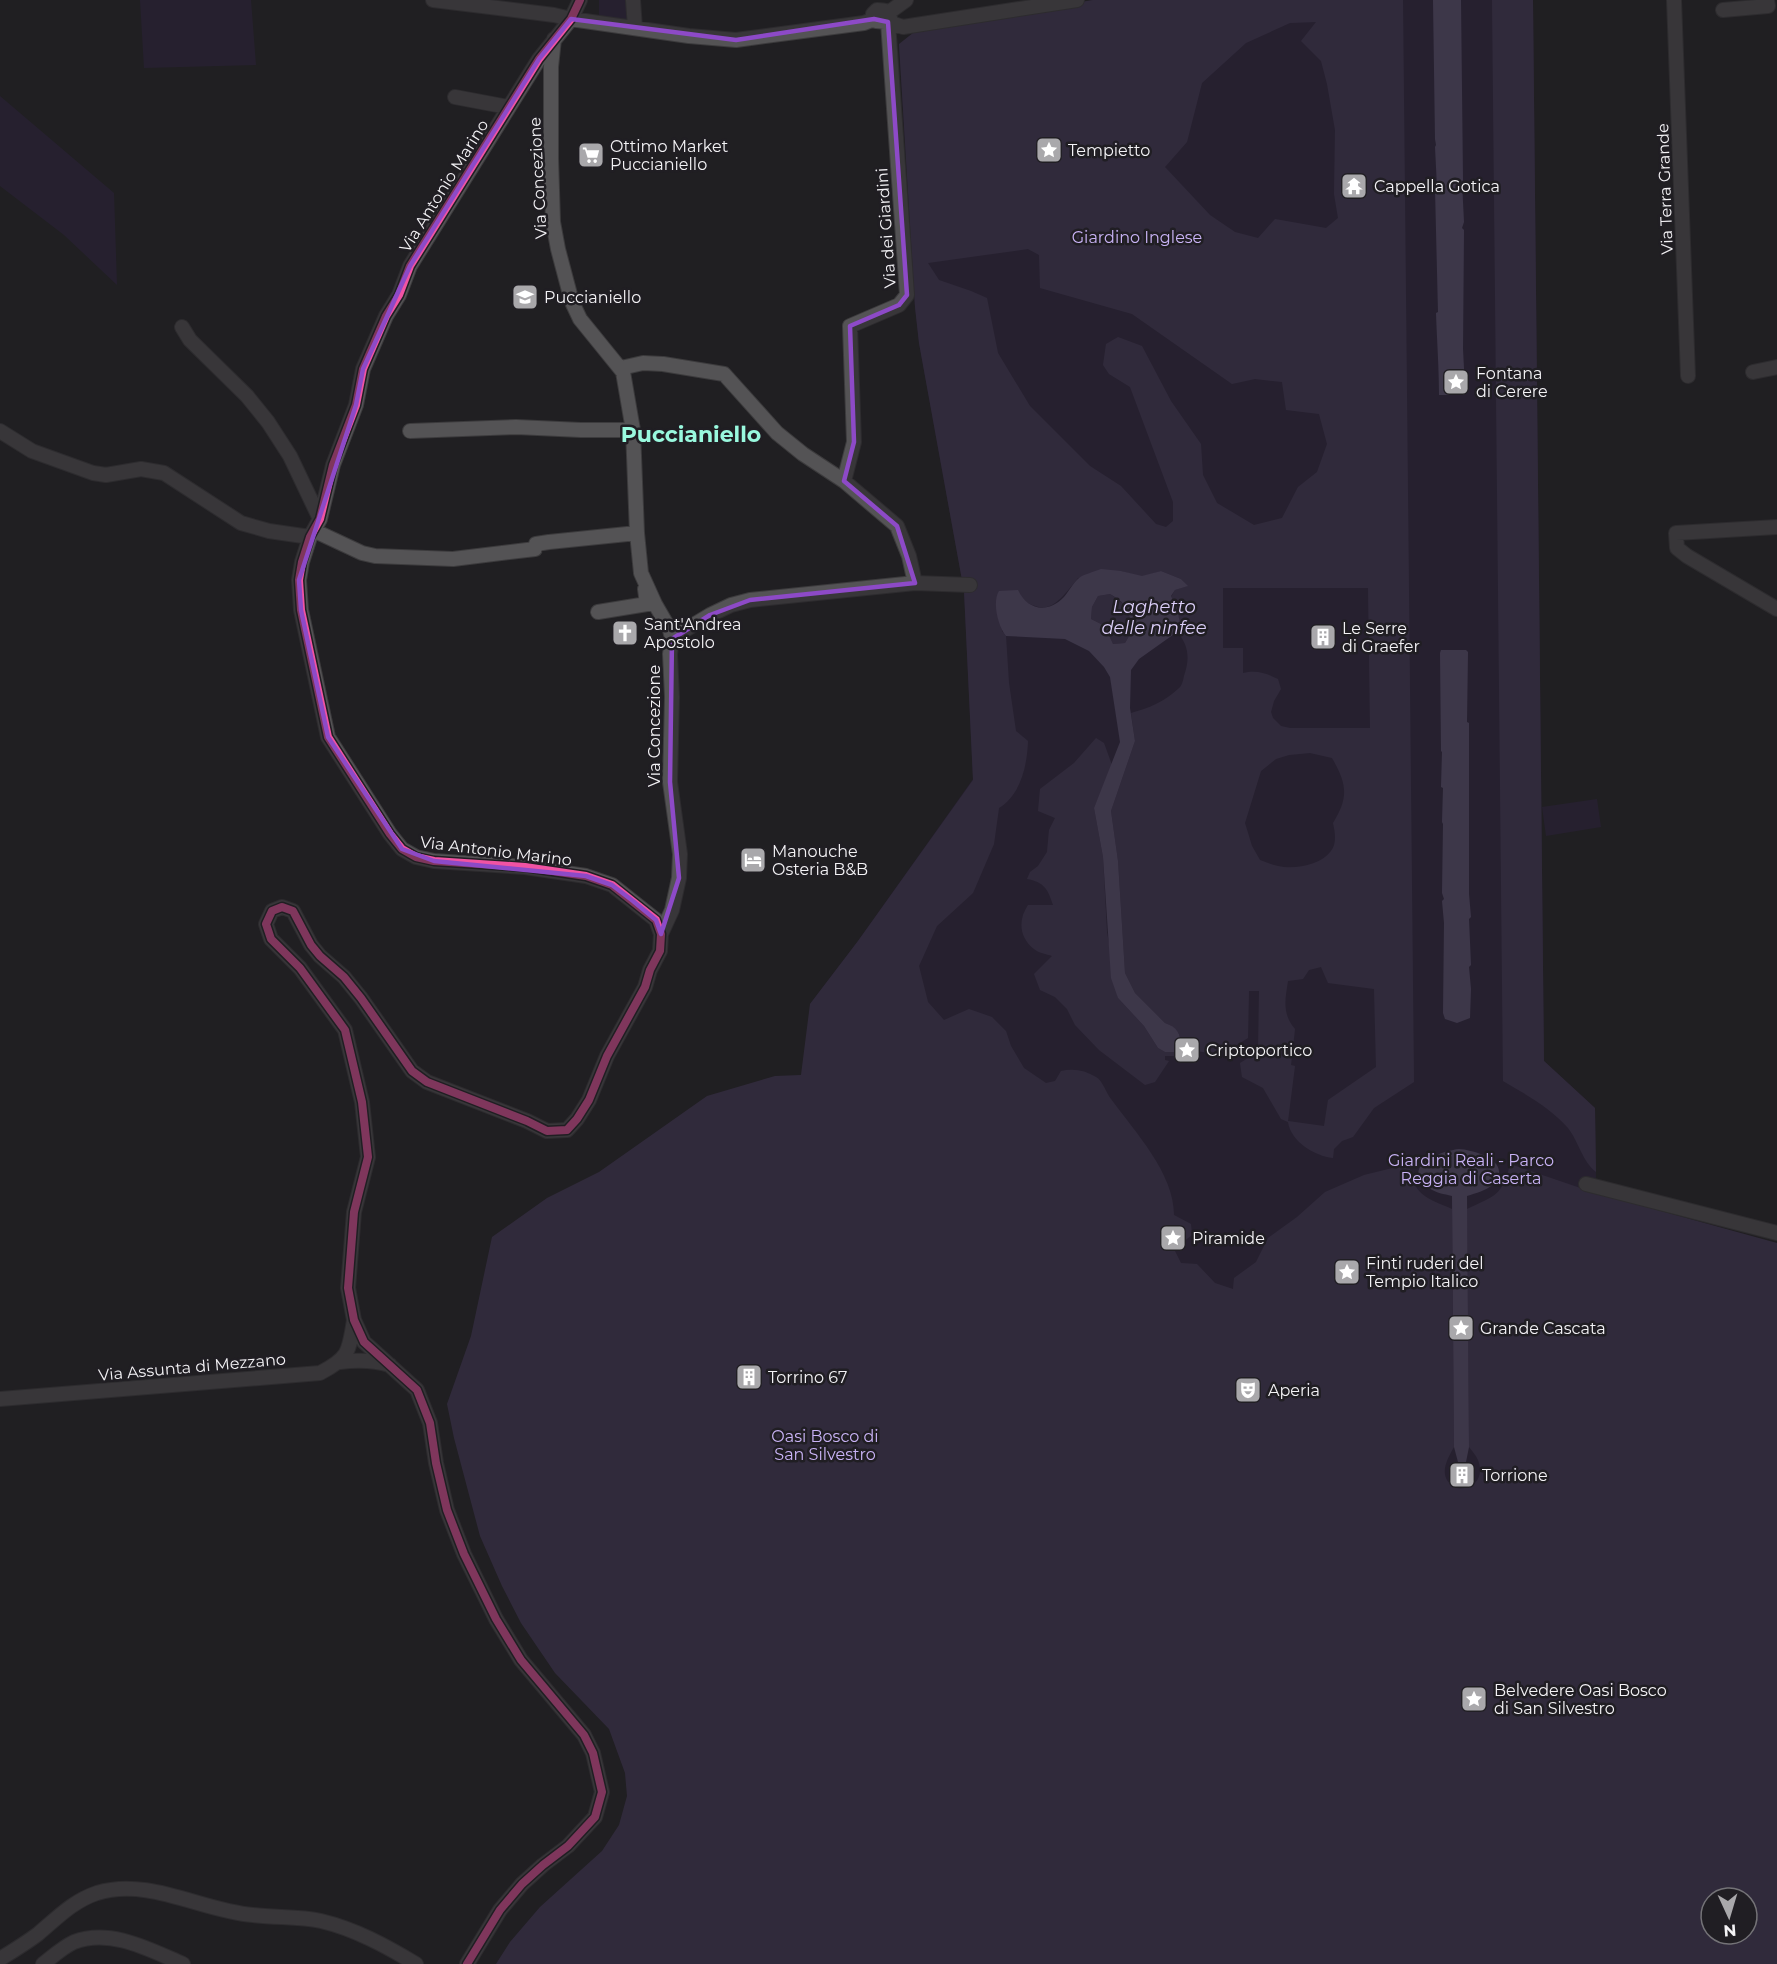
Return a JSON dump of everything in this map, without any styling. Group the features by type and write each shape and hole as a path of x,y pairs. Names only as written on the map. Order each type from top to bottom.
{"street":[{"path":"433,0 736,40 864,23 906,0"},
{"name":"Via Antonio Marino","path":"580,0 571,19 538,59 410,266 399,295 373,343 363,369 356,405 333,465 315,529 306,549 299,580 301,610 328,737 402,849 416,857 434,861 525,867 585,876 612,885 633,901 656,920 661,934"},
{"path":"633,0 634,28"},
{"path":"881,13 903,27 1077,0"},
{"name":"Via Terra Grande","path":"1674,0 1688,376"},
{"path":"1723,10 1768,6 1767,0"},
{"name":"Via dei Giardini","path":"844,481 854,442 850,326 898,305 907,295 881,13"},
{"name":"Via Concezione","path":"555,37 551,67 551,158 553,222 558,249 572,302 580,319 621,368 633,430 641,573 664,617 672,638 670,782 680,854 679,878 672,910 661,934"},
{"path":"455,97 508,108"},
{"path":"182,327 190,340 247,396 268,422 294,462 311,504 315,529"},
{"path":"621,368 643,363 663,364 724,374 777,432 803,454 844,481 897,526 909,556 915,583"},
{"path":"1753,372 1777,367"},
{"path":"410,431 516,427 633,430"},
{"path":"0,431 32,451 69,465 106,475 141,469 164,473 241,523 269,531 315,529 362,553 375,556 453,559 535,549 536,544 549,542 637,533"},
{"path":"1777,527 1676,533 1677,548 1687,556 1777,609"},
{"path":"672,638 710,615 731,605 750,600 915,583 970,585"},
{"path":"598,612 647,604 645,584"},
{"path":"467,1964 500,1910 522,1884 543,1864 568,1846 595,1817 602,1792 594,1753 584,1735 521,1660 478,1585 447,1510 430,1423 417,1390 364,1342 354,1320 348,1288 354,1212 368,1157 362,1102 345,1030 300,968 271,939 266,924 272,910 282,907 293,911 311,945 344,977 361,998 412,1071 427,1082 526,1120 547,1131 567,1130 583,1110 607,1056 645,987 650,970 660,951 661,934"},
{"path":"1586,1184 1777,1233"},
{"path":"340,1362 350,1344 354,1320"},
{"path":"340,1362 359,1360 392,1366"},
{"name":"Via Assunta di Mezzano","path":"0,1399 320,1373 340,1362"},
{"path":"0,1959 38,1934 59,1915 84,1898 114,1889 141,1890 253,1916 293,1917 321,1921 364,1935 416,1964"},
{"path":"43,1964 72,1943 92,1937 134,1943 183,1964"}],"highlighted area":[{"path":"571,19 736,40 874,19 888,22 907,295 899,305 850,326 854,442 844,481 897,526 915,583 750,600 710,615 672,639 670,782 679,878 661,934 656,920 633,901 612,885 586,876 434,861 402,849 328,737 301,610 299,580 356,405 363,369 410,266 539,59"}],"green space":[{"path":"140,0 251,0 256,65 144,68"},
{"path":"599,0 626,0 628,20 599,16"},
{"name":"Giardino Inglese","path":"1093,0 1533,0 1544,1061 1595,1108 1596,1177 1525,1506 1399,1507 1320,1402 810,1004 858,941 973,779 964,591 919,343 915,307 899,44"},
{"name":"Oasi Bosco di San Silvestro","path":"1093,0 1403,0 1414,1082 1374,1108 1353,1137 1342,1141 1334,1149 1333,1158 1326,1157 1299,1142 1288,1122 1281,1119 1263,1088 1242,1077 1240,1063 1258,1052 1259,991 1249,991 1248,1038 1215,1053 1190,1052 1191,1040 1186,1040 1185,1047 1179,1056 1165,1056 1165,1060 1169,1061 1155,1082 1145,1085 1099,1050 1075,1025 1067,1009 1055,997 1040,990 1034,974 1052,956 1034,949 1029,944 1023,934 1022,922 1028,905 1053,905 1044,887 1038,882 1027,879 1047,852 1049,830 1055,818 1038,811 1040,789 1074,763 1096,738 1104,743 1112,765 1094,808 1103,857 1107,932 1118,998 1144,1026 1158,1048 1165,1052 1177,1051 1180,1047 1181,1039 1177,1031 1165,1023 1135,993 1125,973 1118,861 1111,811 1135,741 1131,713 1156,704 1173,694 1181,685 1186,670 1187,653 1184,642 1177,632 1179,618 1171,597 1175,590 1187,586 1181,579 1161,571 1142,577 1121,571 1078,578 1058,601 1043,607 1035,606 1000,591 1002,631 1006,636 1009,683 1016,731 1028,741 1026,760 1018,787 1007,802 999,808 994,844 973,893 937,926 919,966 928,1002 944,1020 969,1009 992,1017 1006,1031 1011,1046 1024,1068 1046,1083 1055,1081 1061,1071 1079,1070 1092,1075 1103,1084 1109,1096 1152,1154 1168,1184 1174,1215 1191,1224 1192,1235 1174,1249 1181,1263 1197,1264 1215,1283 1233,1289 1234,1278 1256,1262 1268,1238 1297,1217 1325,1192 1364,1175 1409,1164 1414,1183 1422,1194 1452,1209 1454,1447 1446,1463 1445,1474 1450,1484 1456,1488 1473,1485 1480,1472 1478,1460 1469,1447 1467,1209 1496,1194 1504,1183 1510,1164 1592,1192 1777,1243 1777,1964 496,1964 510,1942 540,1907 602,1851 619,1825 627,1796 625,1773 609,1729 555,1673 521,1623 502,1586 480,1536 454,1438 447,1404 471,1336 492,1237 547,1198 599,1172 707,1096 775,1076 801,1075 810,1004 973,780 964,591 919,343 915,307 899,44 918,29","holes":["1316,22 1301,41 1321,61 1327,84 1335,130 1334,194 1338,218 1326,228 1275,219 1258,238 1235,232 1210,215 1165,167 1187,142 1202,83 1246,43 1290,23","1028,249 1039,255 1040,288 1132,314 1232,384 1255,379 1282,382 1286,410 1319,414 1327,444 1317,472 1298,487 1282,518 1254,525 1217,503 1203,475 1201,444 1171,401 1142,346 1118,337 1106,344 1103,365 1109,374 1130,387 1173,502 1173,521 1166,527 1156,524 1121,486 1090,466 1030,406 998,353 987,298 939,280 928,263","1223,588 1368,588 1370,728 1281,726 1273,718 1271,712 1281,689 1278,679 1261,673 1243,673 1243,648 1223,648","1310,753 1332,758 1343,783 1344,798 1333,823 1335,834 1333,848 1321,860 1307,865 1284,867 1260,860 1252,846 1245,823 1261,771 1276,759","1321,967 1328,983 1374,989 1376,1067 1328,1100 1324,1126 1288,1121 1295,1066 1291,1065 1295,1029 1286,1012 1286,994 1288,981 1303,979 1309,970"]},
{"path":"1492,0 1533,0 1544,1061 1595,1108 1596,1172 1587,1162 1572,1133 1554,1114 1503,1081"},
{"path":"0,96 114,193 117,285 64,235 0,186"},
{"path":"1110,594 1125,605 1129,613 1132,631 1125,643 1113,644 1105,626 1091,619 1092,607 1098,596"},
{"path":"1597,799 1601,827 1546,836 1542,807"}],"water":[{"path":"1433,0 1461,0 1464,395 1439,395"},
{"name":"Laghetto delle ninfee","path":"1101,569 1142,576 1161,571 1181,579 1188,586 1175,590 1171,596 1180,624 1177,632 1139,659 1131,670 1130,708 1135,741 1111,811 1118,861 1125,973 1135,993 1177,1032 1181,1046 1177,1052 1165,1052 1158,1048 1144,1026 1118,998 1111,978 1103,857 1094,808 1120,742 1110,677 1089,651 1065,639 1006,636 997,614 996,601 999,591 1018,590 1027,602 1045,608 1064,597 1079,578","holes":["1110,594 1125,605 1130,618 1132,631 1125,643 1113,644 1105,626 1091,619 1092,607 1098,596"]},
{"path":"1441,650 1466,650 1468,652 1471,917 1469,919 1471,965 1469,967 1471,989 1470,1018 1457,1023 1445,1019 1443,1013"},
{"path":"1459,1149 1490,1159 1499,1169 1493,1184 1481,1192 1467,1196 1469,1447 1466,1462 1470,1469 1456,1470 1458,1462 1454,1447 1452,1196 1429,1188 1418,1173 1426,1161 1442,1153"}],"cycle path":[{"path":"467,1964 500,1910 522,1884 568,1846 595,1817 602,1792 593,1753 584,1735 521,1660 496,1619 464,1554 447,1510 430,1423 417,1390 364,1342 354,1320 348,1288 354,1212 368,1157 362,1102 345,1030 300,968 271,939 266,924 272,911 282,907 293,911 311,945 344,977 361,998 412,1071 427,1082 547,1131 567,1130 589,1100 607,1056 645,987 650,970 660,951 661,934 656,920 612,885 586,876 525,867 434,861 416,857 402,849 328,737 301,610 299,580 302,562 310,537 320,519 333,465 356,405 363,369 386,316 399,295 410,266 539,59 571,19 580,0"}],"place":[{"name":"Tempietto","path":"1049,150"},
{"name":"Ottimo Market Puccianiello","path":"591,155"},
{"name":"Cappella Gotica","path":"1354,186"},
{"name":"Puccianiello","path":"525,297"},
{"name":"Fontana di Cerere","path":"1456,382"},
{"name":"Sant'Andrea Apostolo","path":"625,633"},
{"name":"Le Serre di Graefer","path":"1323,637"},
{"name":"Manouche Osteria B&B","path":"753,860"},
{"name":"Criptoportico","path":"1187,1050"},
{"name":"Piramide","path":"1173,1238"},
{"name":"Finti ruderi del Tempio Italico","path":"1347,1272"},
{"name":"Grande Cascata","path":"1461,1328"},
{"name":"Torrino 67","path":"749,1377"},
{"name":"Aperia","path":"1248,1390"},
{"name":"Torrione","path":"1462,1475"},
{"name":"Belvedere Oasi Bosco di San Silvestro","path":"1474,1699"}],"district":[{"name":"Puccianiello","path":"691,434"}],"park label":[{"name":"Giardini Reali - Parco Reggia di Caserta","path":"1471,1169"}]}
